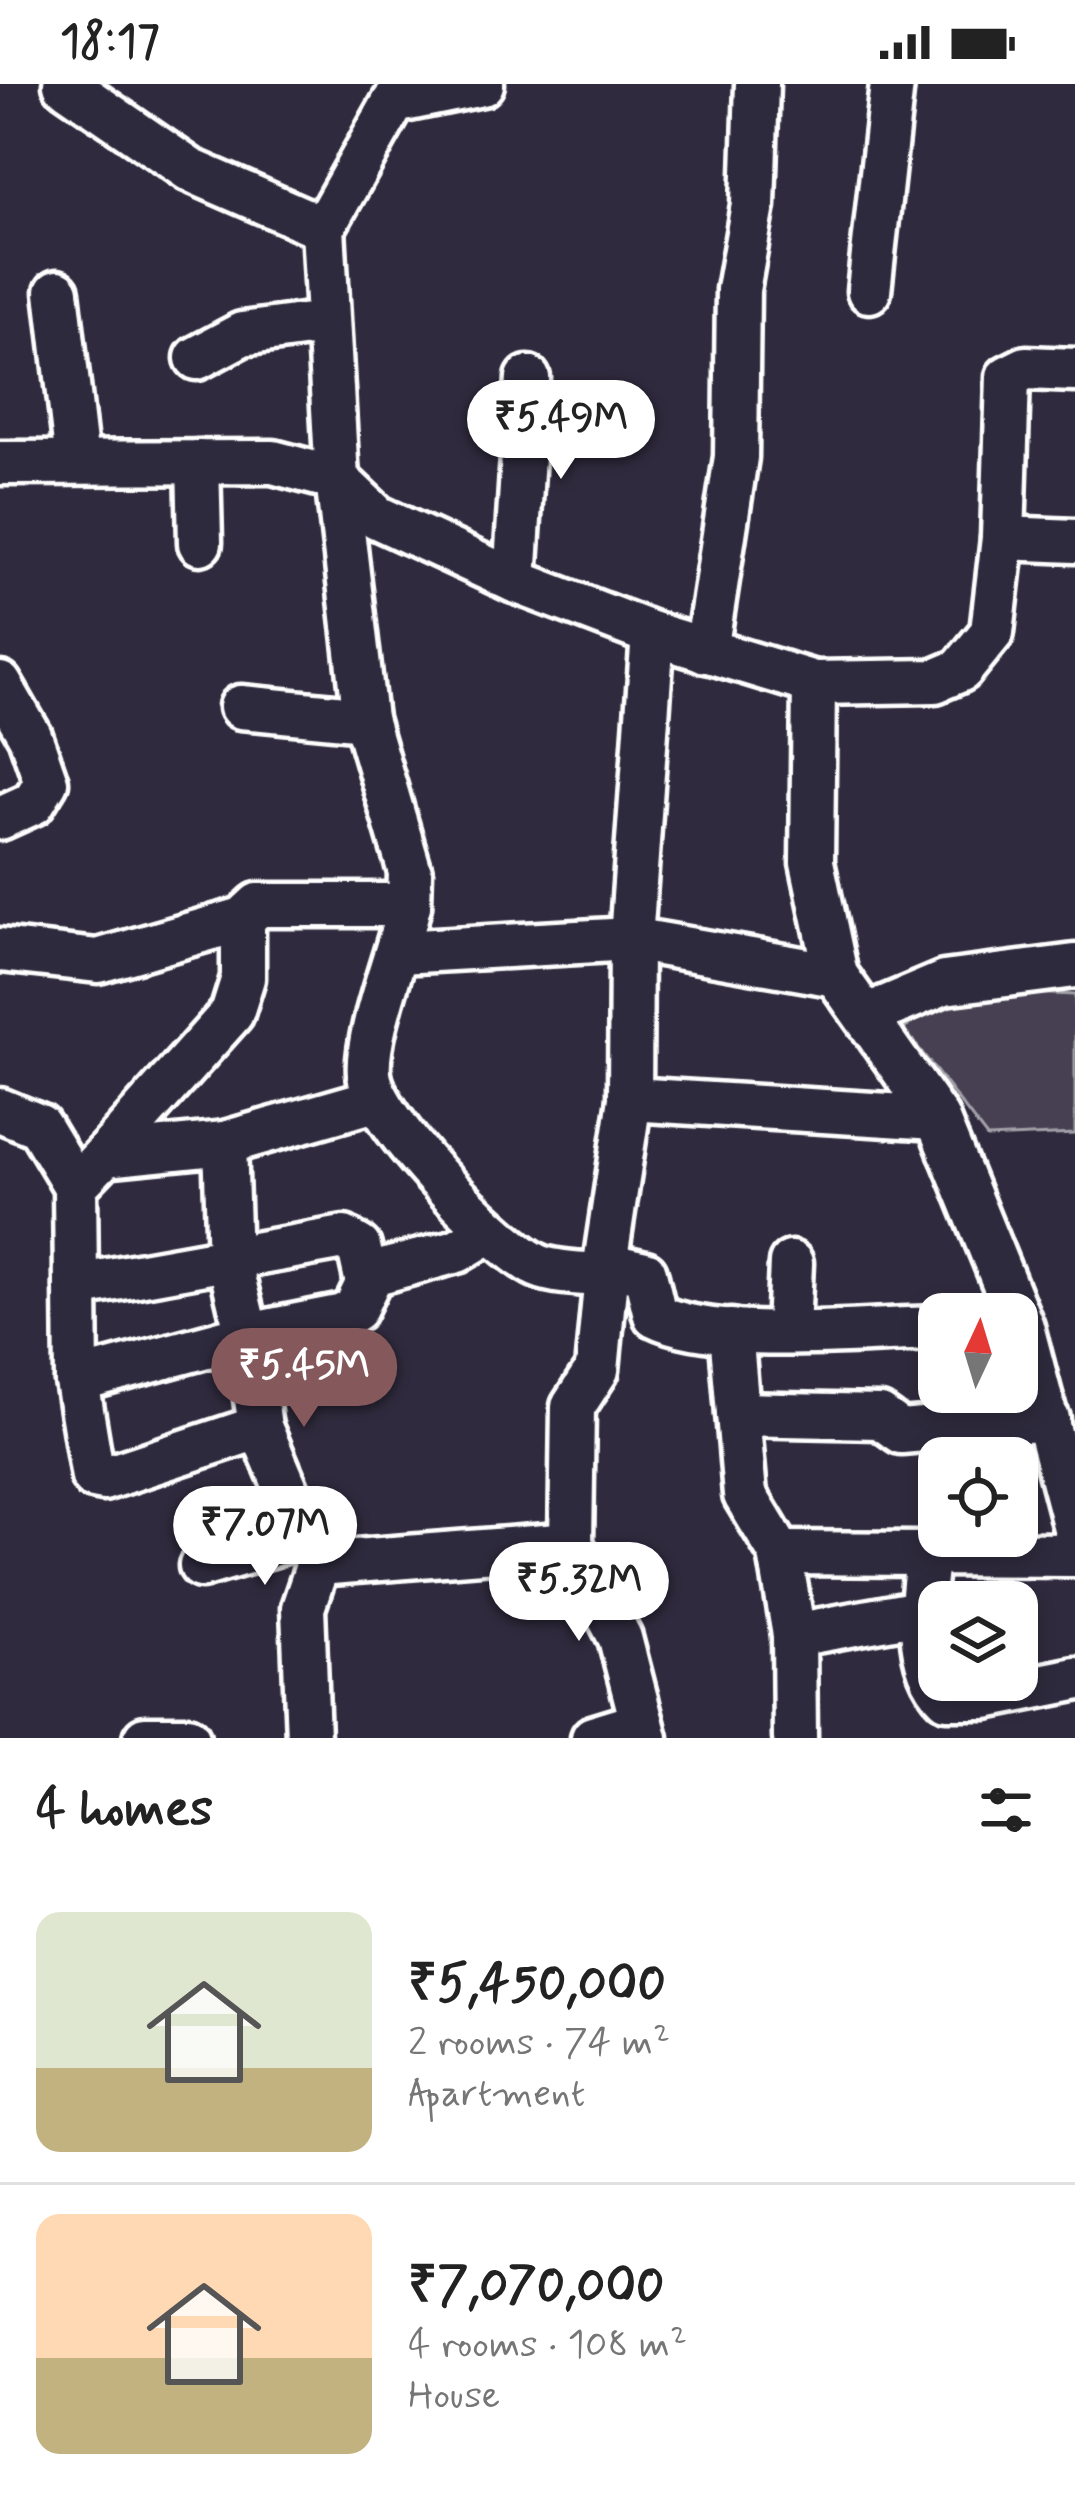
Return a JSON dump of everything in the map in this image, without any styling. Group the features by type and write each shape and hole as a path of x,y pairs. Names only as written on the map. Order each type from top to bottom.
{"street":[{"path":"65,84 190,170 323,228"},
{"path":"482,84 398,93 323,228 324,323 337,479 365,718 410,872 399,952 370,1049 375,1100 392,1127 490,1231 535,1265 645,1273 655,1315 731,1331 918,1328"},
{"path":"706,651 736,457 738,290 752,206 757,84"},
{"path":"869,291 892,84"},
{"path":"57,292 77,461"},
{"path":"197,358 242,334 324,323"},
{"path":"0,463 273,462 337,479 377,518 515,581 653,634 814,683 935,681 961,670 992,632 1003,538 1008,377 1026,368 1075,370"},
{"path":"515,581 529,378"},
{"path":"198,462 200,543"},
{"path":"1003,538 1075,541"},
{"path":"593,1738 644,1731 620,1638 571,1544 573,1407 597,1370 630,1099 631,939 653,634"},
{"path":"814,683 812,862 836,975 937,1118 1006,1293"},
{"path":"0,684 30,736 46,782 33,803 0,818"},
{"path":"241,707 365,718"},
{"path":"0,950 98,961 243,919 258,905 409,905"},
{"path":"75,1186 232,1013 243,977 243,919"},
{"path":"399,952 631,939 836,975"},
{"path":"868,1015 944,983 1075,966"},
{"path":"630,1099 937,1118"},
{"path":"105,1155 225,1143 375,1100"},
{"path":"0,1110 39,1126 75,1186 77,1381 93,1477 103,1479 260,1427"},
{"path":"225,1143 229,1260 247,1335 260,1427 313,1549 303,1608 308,1738"},
{"path":"77,1381 247,1335 343,1316 355,1310 368,1283 384,1268 457,1252 490,1231"},
{"path":"76,1286 344,1238 358,1246 368,1283"},
{"path":"788,1330 791,1264"},
{"path":"731,1331 745,1495 780,1552 794,1635 795,1738"},
{"path":"1038,1386 1075,1528"},
{"path":"739,1414 880,1417 902,1432 1048,1419"},
{"path":"201,1566 313,1549 571,1544"},
{"path":"780,1552 918,1553"},
{"path":"1038,1554 1075,1555"},
{"path":"794,1635 918,1612"},
{"path":"1038,1686 1075,1679"},
{"path":"145,1738 188,1738"}],"shaded area":[{"path":"953,990 1075,995 1075,1134 987,1138 904,1029"}]}
